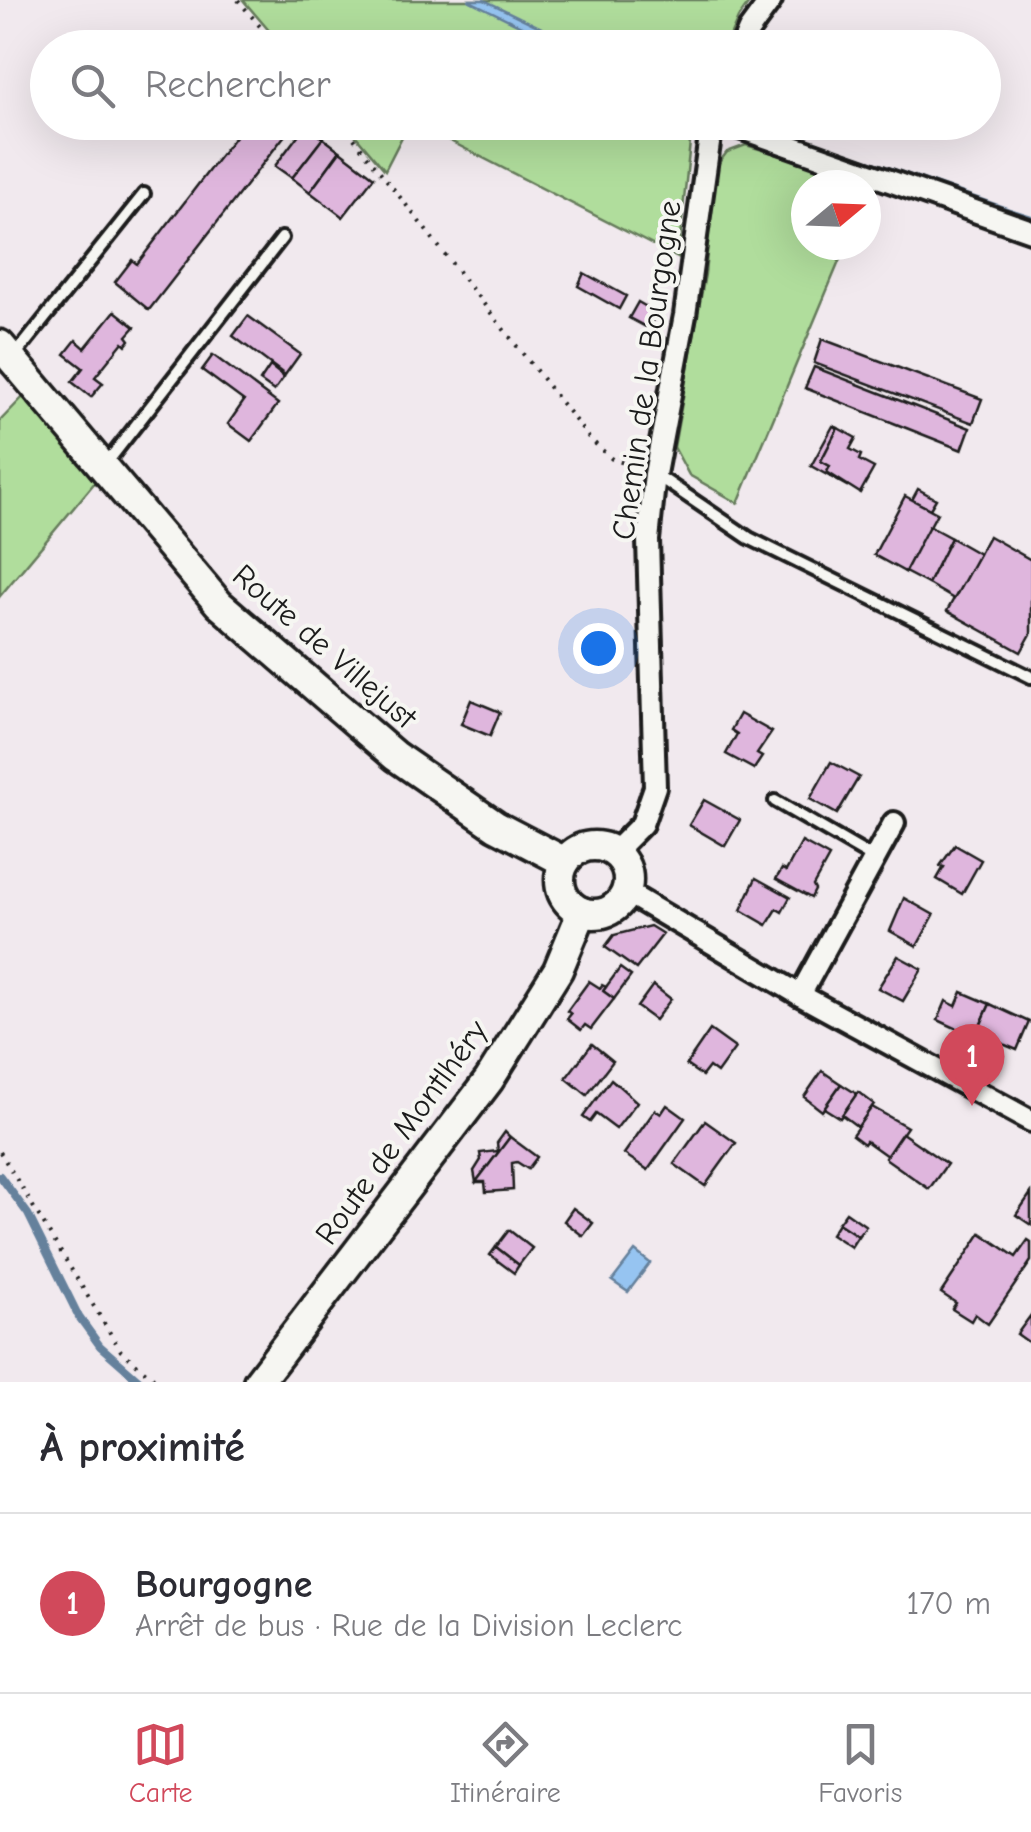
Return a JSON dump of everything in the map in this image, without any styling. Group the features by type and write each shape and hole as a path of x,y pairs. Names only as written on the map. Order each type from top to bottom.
{"main road":[{"name":"Route de Villejust","path":"6,352 218,604 394,756 496,826 566,862"},
{"path":"602,847 614,852 627,870 622,901 609,911 582,912 564,896 560,883 566,862 584,848 602,847"},
{"name":"Route de Montlhéry","path":"258,1382 489,1080 558,970 582,912"}],"street":[{"path":"749,30 770,0"},
{"name":"Chemin de la Bourgogne","path":"614,852 642,824 655,787 648,540 655,474 685,315 709,140"},
{"path":"774,140 1031,231"},
{"path":"800,995 894,823"},
{"path":"626,892 800,995 1031,1121"}],"lane":[{"path":"6,352 144,194"},
{"path":"104,466 282,238"},
{"path":"655,474 749,538 1031,676"},
{"path":"775,801 876,859"}],"path":[{"path":"238,0 263,30"},
{"path":"356,140 589,438 612,459 655,474"},
{"path":"0,1152 121,1351 158,1382"}],"green space":[{"path":"243,0 751,0 733,30 269,30"},
{"path":"359,140 400,140 385,170"},
{"path":"448,140 690,140 678,258"},
{"path":"746,145 828,170 791,170 791,260 840,260 738,503 689,475 674,447 705,274 715,168 727,152"},
{"path":"24,396 96,481 0,596 0,421"}],"water":[{"path":"468,0 484,0 546,30 529,30"},
{"path":"787,140 810,140 1031,216 1031,225"},
{"path":"635,1251 650,1263 628,1292 612,1281"}],"building":[{"path":"232,140 281,140 149,310 115,282 132,260 137,264"},
{"path":"294,140 321,140 292,178 275,166"},
{"path":"321,140 340,151 310,192 292,178"},
{"path":"340,151 374,177 343,217 310,192"},
{"path":"584,273 626,296 619,309 578,286"},
{"path":"638,302 657,313 648,328 629,318"},
{"path":"115,311 135,327 127,336 130,340 126,345 123,342 95,377 103,383 91,397 72,382 83,368 65,354 76,340 85,348"},
{"path":"248,316 300,354 285,375 233,336"},
{"path":"822,339 982,399 973,423 814,363"},
{"path":"213,355 278,404 251,441 228,424 244,401 202,370"},
{"path":"270,366 284,377 274,391 260,381"},
{"path":"814,367 970,428 962,450 805,388"},
{"path":"833,426 838,428 821,461 830,466 827,472 849,483 847,486 811,466"},
{"path":"838,428 856,438 850,449 861,455 859,460 874,468 860,493 827,472 830,466 821,461"},
{"path":"918,489 936,499 930,509 912,500"},
{"path":"905,496 937,513 905,572 874,555"},
{"path":"929,526 951,538 928,584 905,572"},
{"path":"989,536 1031,560 1031,634 1021,652 947,611"},
{"path":"951,538 979,554 954,599 928,584"},
{"path":"471,700 500,712 490,736 461,724"},
{"path":"740,714 772,732 757,754 762,757 754,769 726,754 737,734 731,730"},
{"path":"831,762 859,777 837,814 810,799"},
{"path":"704,800 740,820 725,846 689,825"},
{"path":"802,842 829,857 811,898 776,879 782,869 786,871"},
{"path":"955,845 981,860 962,894 937,879 944,867 940,866"},
{"path":"756,878 790,897 782,912 777,909 767,925 741,910"},
{"path":"904,898 934,915 917,946 890,931"},
{"path":"650,926 663,934 636,969 605,947 614,935"},
{"path":"898,956 922,969 903,1001 878,988"},
{"path":"620,968 631,976 614,999 603,991"},
{"path":"589,981 606,987 603,991 614,999 591,1029 585,1025 581,1030 567,1019 571,1014 567,1011"},
{"path":"653,985 671,999 655,1020 637,1007"},
{"path":"962,992 990,1004 975,1037 938,1020 946,1001 956,1006"},
{"path":"990,1004 1029,1022 1017,1050 977,1033"},
{"path":"710,1030 735,1048 717,1073 709,1067 702,1076 686,1065"},
{"path":"592,1044 613,1061 587,1095 566,1078"},
{"path":"822,1071 841,1084 822,1111 804,1097"},
{"path":"611,1079 637,1102 616,1129 596,1114 590,1122 583,1117"},
{"path":"841,1084 857,1094 840,1118 824,1108"},
{"path":"858,1092 874,1104 858,1127 842,1115"},
{"path":"667,1105 685,1118 648,1170 624,1154 655,1110 661,1114"},
{"path":"872,1107 907,1127 887,1156 852,1135"},
{"path":"705,1121 736,1143 705,1186 674,1164"},
{"path":"505,1132 510,1137 476,1182 474,1171 481,1160 480,1153 498,1151 497,1143"},
{"path":"902,1133 947,1164 929,1189 885,1158"},
{"path":"510,1137 537,1157 528,1169 512,1163 513,1190 486,1192 485,1182 476,1182"},
{"path":"1031,1193 1031,1225 1016,1215"},
{"path":"573,1208 593,1223 583,1236 564,1221"},
{"path":"846,1212 866,1226 858,1236 838,1223"},
{"path":"838,1223 858,1236 851,1247 831,1234"},
{"path":"509,1230 532,1248 519,1265 496,1247"},
{"path":"981,1233 1016,1257 1028,1240 1031,1242 1031,1261 988,1324 975,1314 971,1321 952,1309 956,1303 941,1293"},
{"path":"496,1247 519,1265 514,1273 490,1255"},
{"path":"1031,1315 1031,1344 1017,1334"}],"waterway":[{"path":"0,1176 28,1214 79,1317 100,1346 141,1382"}],"place":[{"name":"Bourgogne","path":"972,1106"}]}
